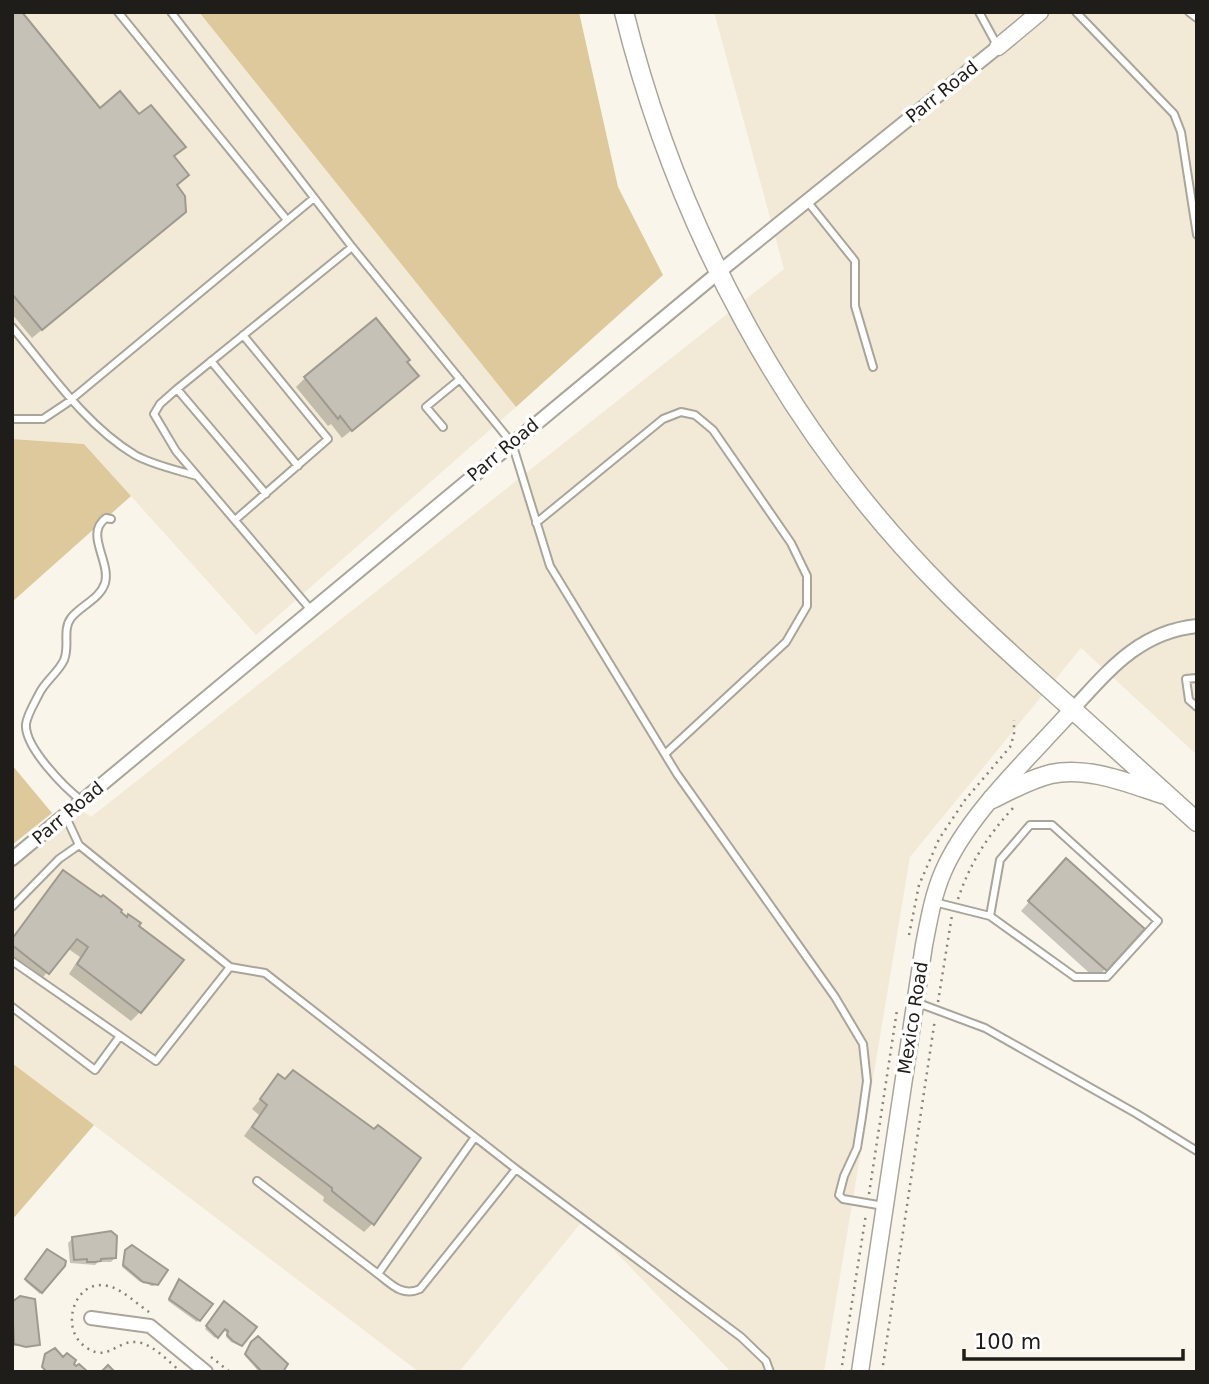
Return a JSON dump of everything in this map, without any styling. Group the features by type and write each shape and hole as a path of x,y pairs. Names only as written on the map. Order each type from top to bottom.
{"main road":[{"path":"624,12 656,121 677,179 719,272 780,380 838,466 870,507 942,588 1197,821"},
{"path":"992,799 1054,773 1106,777 1167,795"}],"street":[{"path":"998,47 1040,12"},
{"name":"Parr Road","path":"12,859 719,272 998,47"},
{"path":"1073,709 1118,660 1143,643 1181,627 1197,626"},
{"name":"Mexico Road","path":"860,1372 915,1003 933,901 943,872 959,841 992,799 1073,709"},
{"path":"91,1318 150,1326 206,1372"}],"lane":[{"path":"118,12 287,220"},
{"path":"171,12 352,247 512,443 550,566 665,754 835,997 863,1044 867,1082 858,1148 844,1176 839,1195 842,1199 885,1206"},
{"path":"979,12 998,47"},
{"path":"1076,12 1174,114 1183,143 1197,235"},
{"path":"1189,12 1197,18"},
{"path":"12,419 43,419 72,398 314,198"},
{"path":"807,201 855,261 855,306 873,368"},
{"path":"312,610 176,451 154,414 160,404 352,247"},
{"path":"12,327 108,437 138,457 198,477"},
{"path":"235,520 328,439 243,335"},
{"path":"211,361 298,466"},
{"path":"443,427 426,408 460,379"},
{"path":"177,390 266,494"},
{"path":"536,523 663,419 681,412 695,415 713,430 791,543 807,576 807,606 786,642 665,754"},
{"path":"82,801 35,750 26,723 40,692 63,662 67,648 66,631 71,619 105,583 104,563 96,529 106,518 111,519"},
{"path":"1197,678 1186,679 1189,701 1197,707"},
{"path":"65,815 79,845 230,967 265,973 516,1169 741,1337 766,1361 770,1372"},
{"path":"933,901 990,916 1075,977 1107,977 1158,921 1052,825 1030,825 1000,860 990,916"},
{"path":"12,907 59,859 79,845"},
{"path":"12,961 156,1061 230,967"},
{"path":"915,1003 985,1028 1197,1151"},
{"path":"12,1007 95,1070 120,1036"},
{"path":"378,1274 475,1137"},
{"path":"257,1181 378,1274 403,1292 412,1293 420,1289 516,1169"}],"path":[{"path":"882,1372 949,927 968,869 1016,805"}],"shaded area":[{"path":"12,12 199,12 516,407 256,635 84,444 12,439"},
{"path":"199,12 579,12 618,187 663,275 516,407"},
{"path":"714,12 1197,12 1197,755 1081,648 910,857 824,1372 731,1372 584,1219 459,1372 419,1372 12,1063 12,859 76,806 91,817 784,269"},
{"path":"12,439 84,444 131,496 12,602"},
{"path":"12,765 52,813 12,845"},
{"path":"12,1063 94,1125 12,1220"}],"building":[{"path":"12,12 22,12 100,108 120,91 139,114 151,105 186,147 174,156 189,175 177,185 185,196 186,212 42,330 12,294"},
{"path":"376,318 410,360 407,362 419,376 352,431 340,416 338,419 304,377"},
{"path":"1066,858 1145,929 1107,971 1028,901"},
{"path":"63,870 101,897 103,895 127,917 128,914 141,923 139,926 184,960 141,1013 77,964 88,947 77,939 49,974 12,945 12,939"},
{"path":"293,1070 374,1129 378,1125 421,1158 374,1225 332,1191 332,1188 252,1127 267,1105 260,1099 278,1074 285,1079"},
{"path":"111,1231 117,1236 116,1258 95,1262 87,1262 87,1259 74,1260 72,1237"},
{"path":"132,1245 168,1270 158,1285 143,1282 123,1265 125,1250"},
{"path":"47,1249 66,1261 65,1266 42,1293 25,1279"},
{"path":"179,1279 213,1304 200,1321 169,1299"},
{"path":"20,1296 35,1299 40,1345 26,1347 14,1344 12,1302"},
{"path":"224,1301 257,1327 242,1346 227,1335 228,1331 225,1329 218,1338 206,1326"},
{"path":"258,1336 288,1364 283,1372 262,1372 245,1354 251,1342"},
{"path":"55,1348 63,1357 67,1353 76,1360 76,1366 79,1364 88,1372 47,1372 42,1367 45,1354"},
{"path":"108,1365 115,1372 101,1372"}]}
